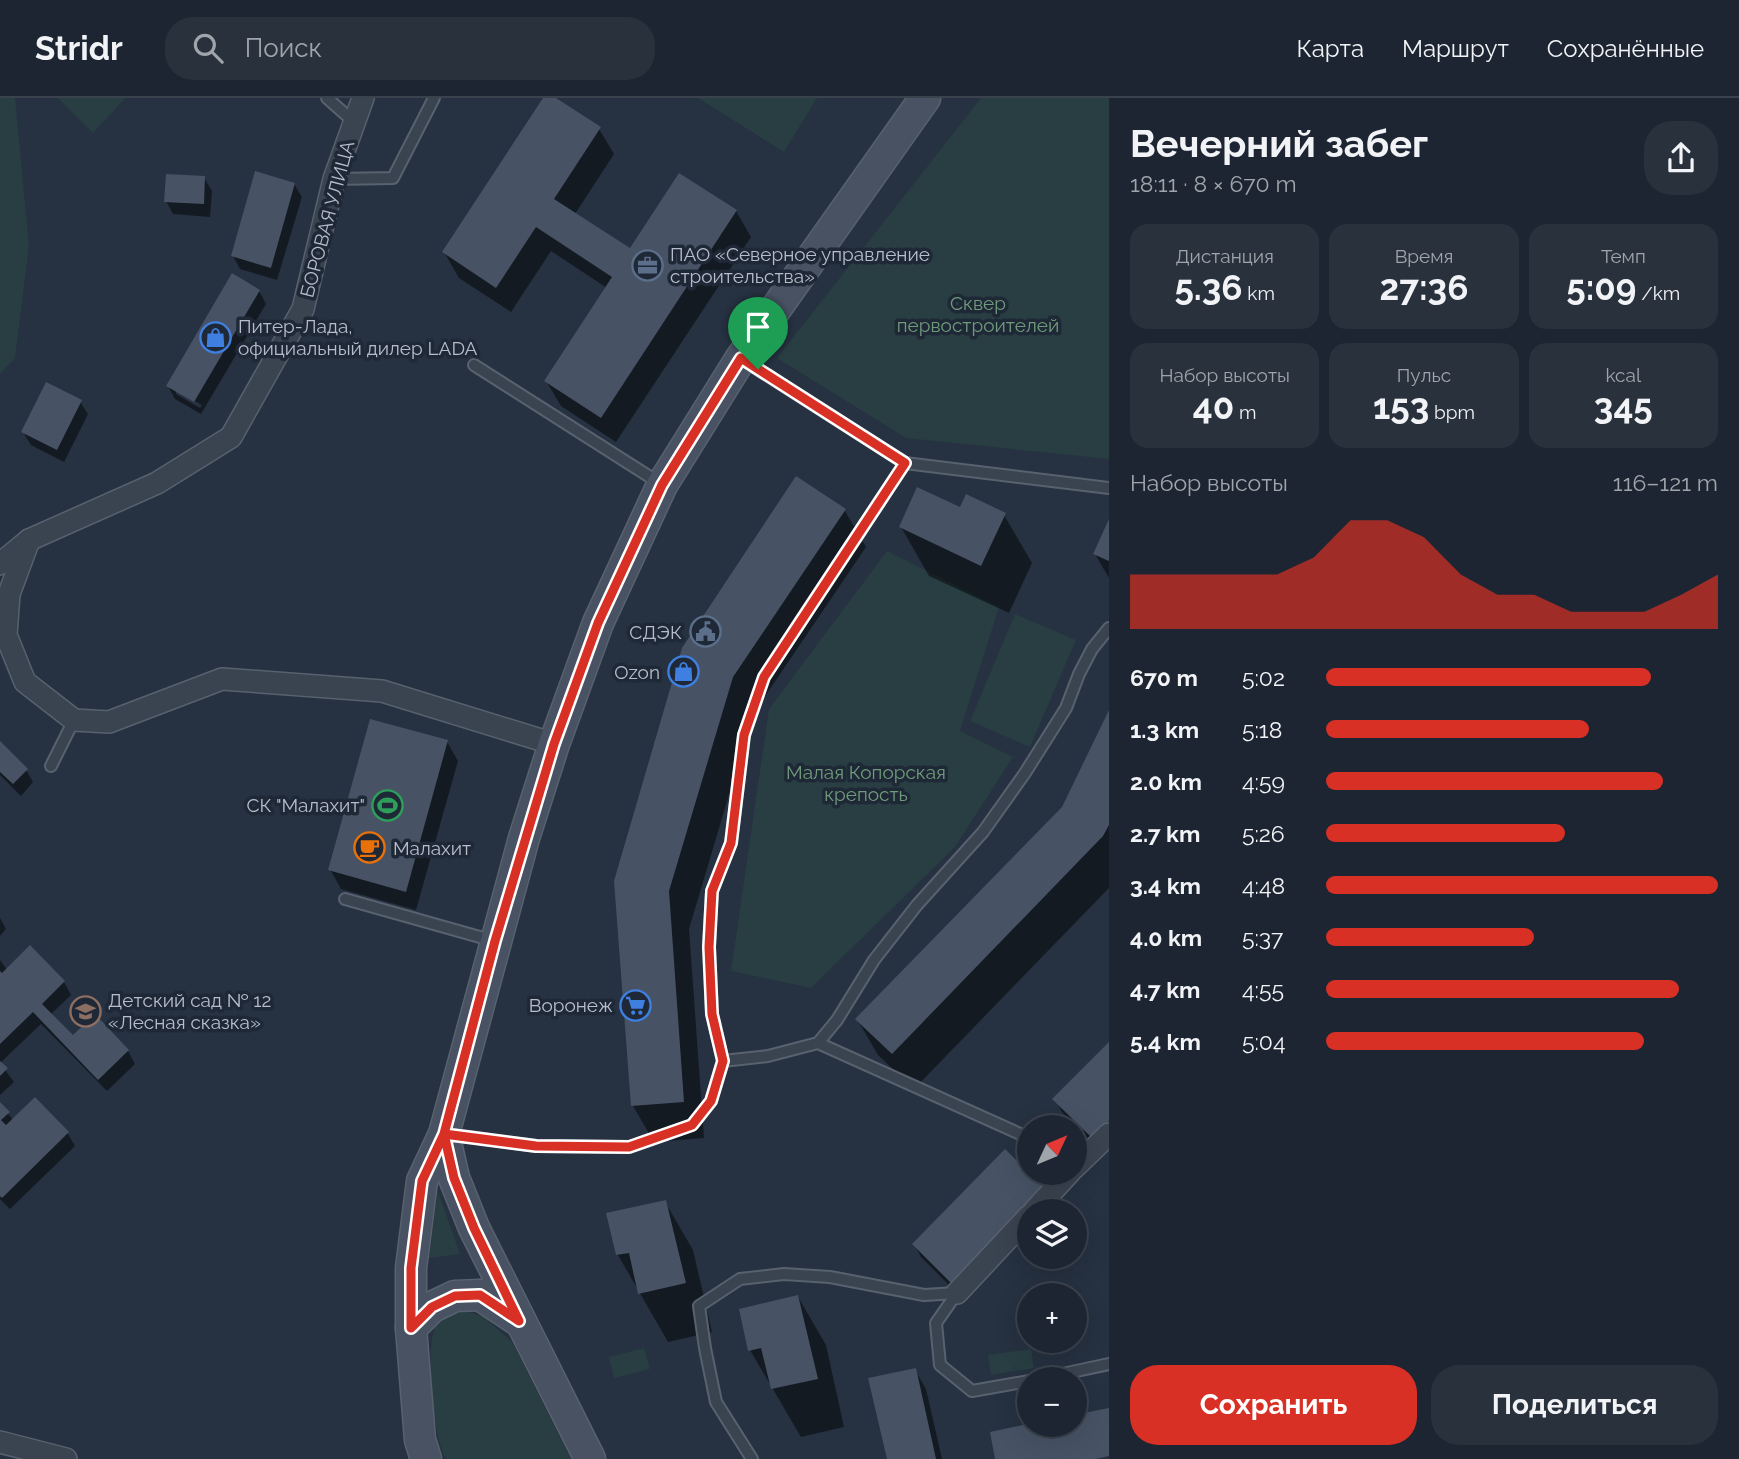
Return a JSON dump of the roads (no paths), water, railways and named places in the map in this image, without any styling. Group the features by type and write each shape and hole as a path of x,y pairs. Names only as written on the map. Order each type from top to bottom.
{"main road":[{"path":"419,1453 411,1328 411,1268 422,1181 444,1134 495,941 554,744 598,623 662,485 741,358 925,98"},
{"path":"444,1134 454,1178 474,1228 590,1459"},
{"path":"411,1328 432,1307 455,1296 480,1295 519,1321"}],"street":[{"name":"БОРОВАЯ УЛИЦА","path":"0,564 29,540 157,482 231,437 303,309 334,179 363,98"},
{"path":"29,540 9,594 6,635 25,682 74,720 110,722 222,679 382,691 554,744"},
{"path":"1087,1155 1109,1134"},
{"path":"1045,1199 1058,1185"},
{"path":"957,1293 1017,1229"},
{"path":"0,1441 64,1459"}],"lane":[{"path":"327,98 354,122"},
{"path":"334,179 393,178 434,98"},
{"path":"741,358 905,463 1109,488"},
{"path":"474,365 662,485"},
{"path":"444,1134 536,1146 629,1147 692,1125 711,1101 723,1061 712,1014 709,947 712,891 731,843 744,735 764,677 905,463"},
{"path":"723,1061 768,1056 818,1042 837,1020 874,960 916,905 983,832 1025,774 1066,708 1092,649 1109,628"},
{"path":"51,766 74,720"},
{"path":"345,899 495,941"},
{"path":"818,1042 1017,1133"},
{"path":"752,1459 716,1402 699,1306 740,1279 784,1274 830,1278 924,1295 957,1293"},
{"path":"957,1293 936,1323 940,1365 972,1391 1017,1383"},
{"path":"1087,1369 1109,1364"}],"place":[{"name":"ПАО «Северное управление строительства»","path":"647,265"},
{"name":"Питер-Лада, официальный дилер LADA","path":"215,337"},
{"name":"СДЭК","path":"705,632"},
{"name":"Ozon","path":"683,672"},
{"name":"СК \"Малахит\"","path":"388,805"},
{"name":"Малахит","path":"370,848"},
{"name":"Воронеж","path":"636,1005"},
{"name":"Детский сад № 12 «Лесная сказка»","path":"85,1011"}],"park label":[{"name":"Сквер первостроителей","path":"978,314"},
{"name":"Малая Копорская крепость","path":"866,783"}]}
